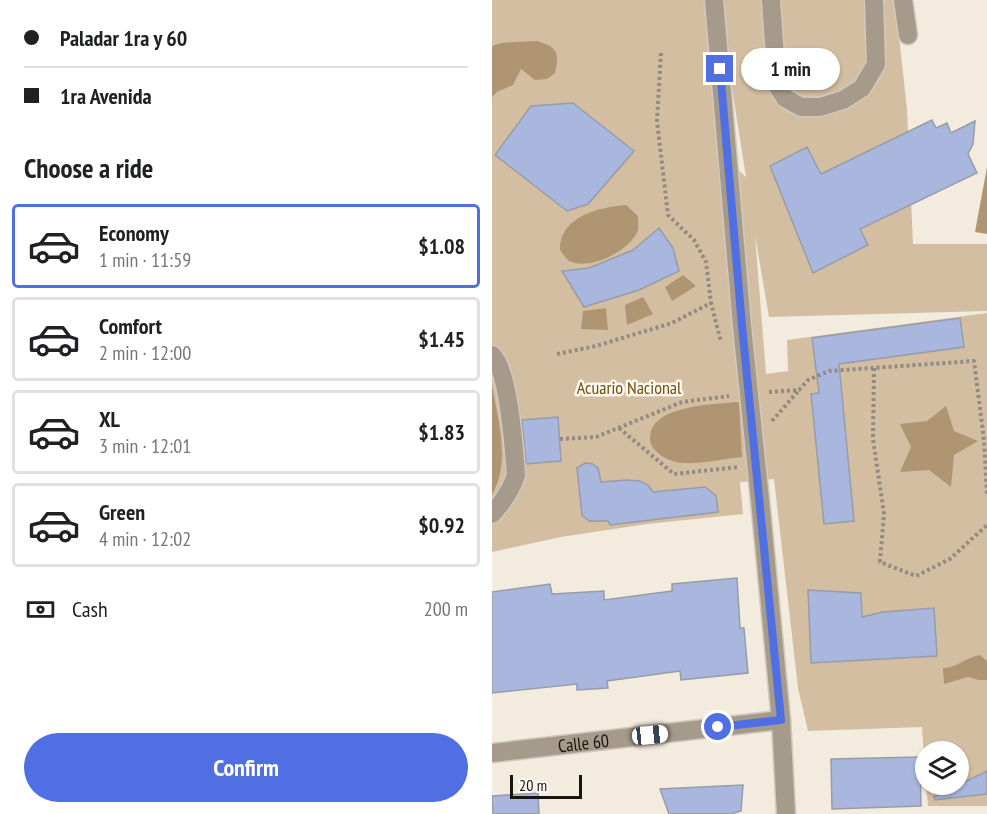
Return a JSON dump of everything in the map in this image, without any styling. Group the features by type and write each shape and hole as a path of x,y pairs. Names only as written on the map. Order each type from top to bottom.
{"street":[{"path":"714,0 742,326 781,720 786,814"},
{"path":"771,0 777,85 785,98 801,107 820,107 843,100 862,88 876,63 874,0"},
{"path":"903,0 908,35"},
{"path":"492,356 497,360 503,376 516,475 503,502 492,514"},
{"name":"Calle 60","path":"492,753 781,720"}],"path":[{"path":"661,53 657,121 668,215 694,240 706,261 711,303 722,347"},
{"path":"557,354 596,346 672,323 711,303"},
{"path":"765,428 808,380 829,371 974,361 984,440 987,495"},
{"path":"874,368 873,439 884,514 880,562 916,576 950,559 987,525"},
{"path":"729,386 731,396"},
{"path":"766,392 799,390"},
{"path":"560,439 596,437 682,402 738,395"},
{"path":"620,428 674,474 740,467"}],"green space":[{"name":"Acuario Nacional","path":"492,0 714,0 728,161 746,177 718,0 895,0 907,109 913,244 987,244 987,311 769,317 755,235 766,374 788,371 787,340 987,313 987,806 928,806 927,795 969,795 969,741 923,741 922,727 808,731 798,688 774,479 740,482 743,514 647,524 561,537 492,552"}],"shaded area":[{"path":"537,41 555,51 557,60 555,73 547,79 535,80 521,69 513,85 497,92 492,97 492,46 501,43"},
{"path":"987,167 987,234 975,232"},
{"path":"626,205 638,216 638,230 627,245 598,261 577,263 567,259 560,250 561,239 573,222 593,211"},
{"path":"683,275 696,286 672,301 665,287"},
{"path":"643,297 653,314 627,325 625,305"},
{"path":"606,308 608,330 581,329 583,311"},
{"path":"492,384 500,426 502,455 498,482 492,495"},
{"path":"739,402 742,457 682,463 663,457 652,445 651,432 664,416 703,405"},
{"path":"946,406 954,431 978,441 954,455 951,487 929,470 900,472 911,447 900,424 927,421"},
{"path":"980,655 987,661 987,680 968,677 944,684 943,668"}],"building":[{"path":"573,103 634,151 588,204 567,211 495,155 531,106"},
{"path":"932,120 936,128 947,123 951,133 975,121 973,144 968,154 977,173 860,229 868,245 813,273 770,166 807,147 821,174"},
{"path":"659,228 673,248 679,271 639,290 584,307 562,271 589,268 633,250"},
{"path":"960,318 964,347 839,364 854,521 824,524 811,394 819,393 812,338"},
{"path":"558,417 561,461 526,464 522,420"},
{"path":"585,463 593,464 598,468 601,482 640,481 648,485 653,492 705,487 716,496 718,512 610,525 608,521 589,521 582,515 577,468"},
{"path":"737,578 740,628 744,628 748,673 681,680 680,671 607,681 608,688 577,690 577,684 492,693 492,592 550,584 552,594 604,591 604,600 672,591 672,584"},
{"path":"808,590 861,593 862,617 883,612 934,608 937,656 811,663"},
{"path":"915,757 915,795 921,795 921,806 832,809 831,759"},
{"path":"987,771 987,794 935,800 934,797 938,795 969,795 969,780"},
{"path":"743,785 741,811 731,814 669,814 660,789"},
{"path":"538,793 539,814 493,814 492,796"}],"route":[{"path":"718,727 781,720 742,326 720,69"}]}
